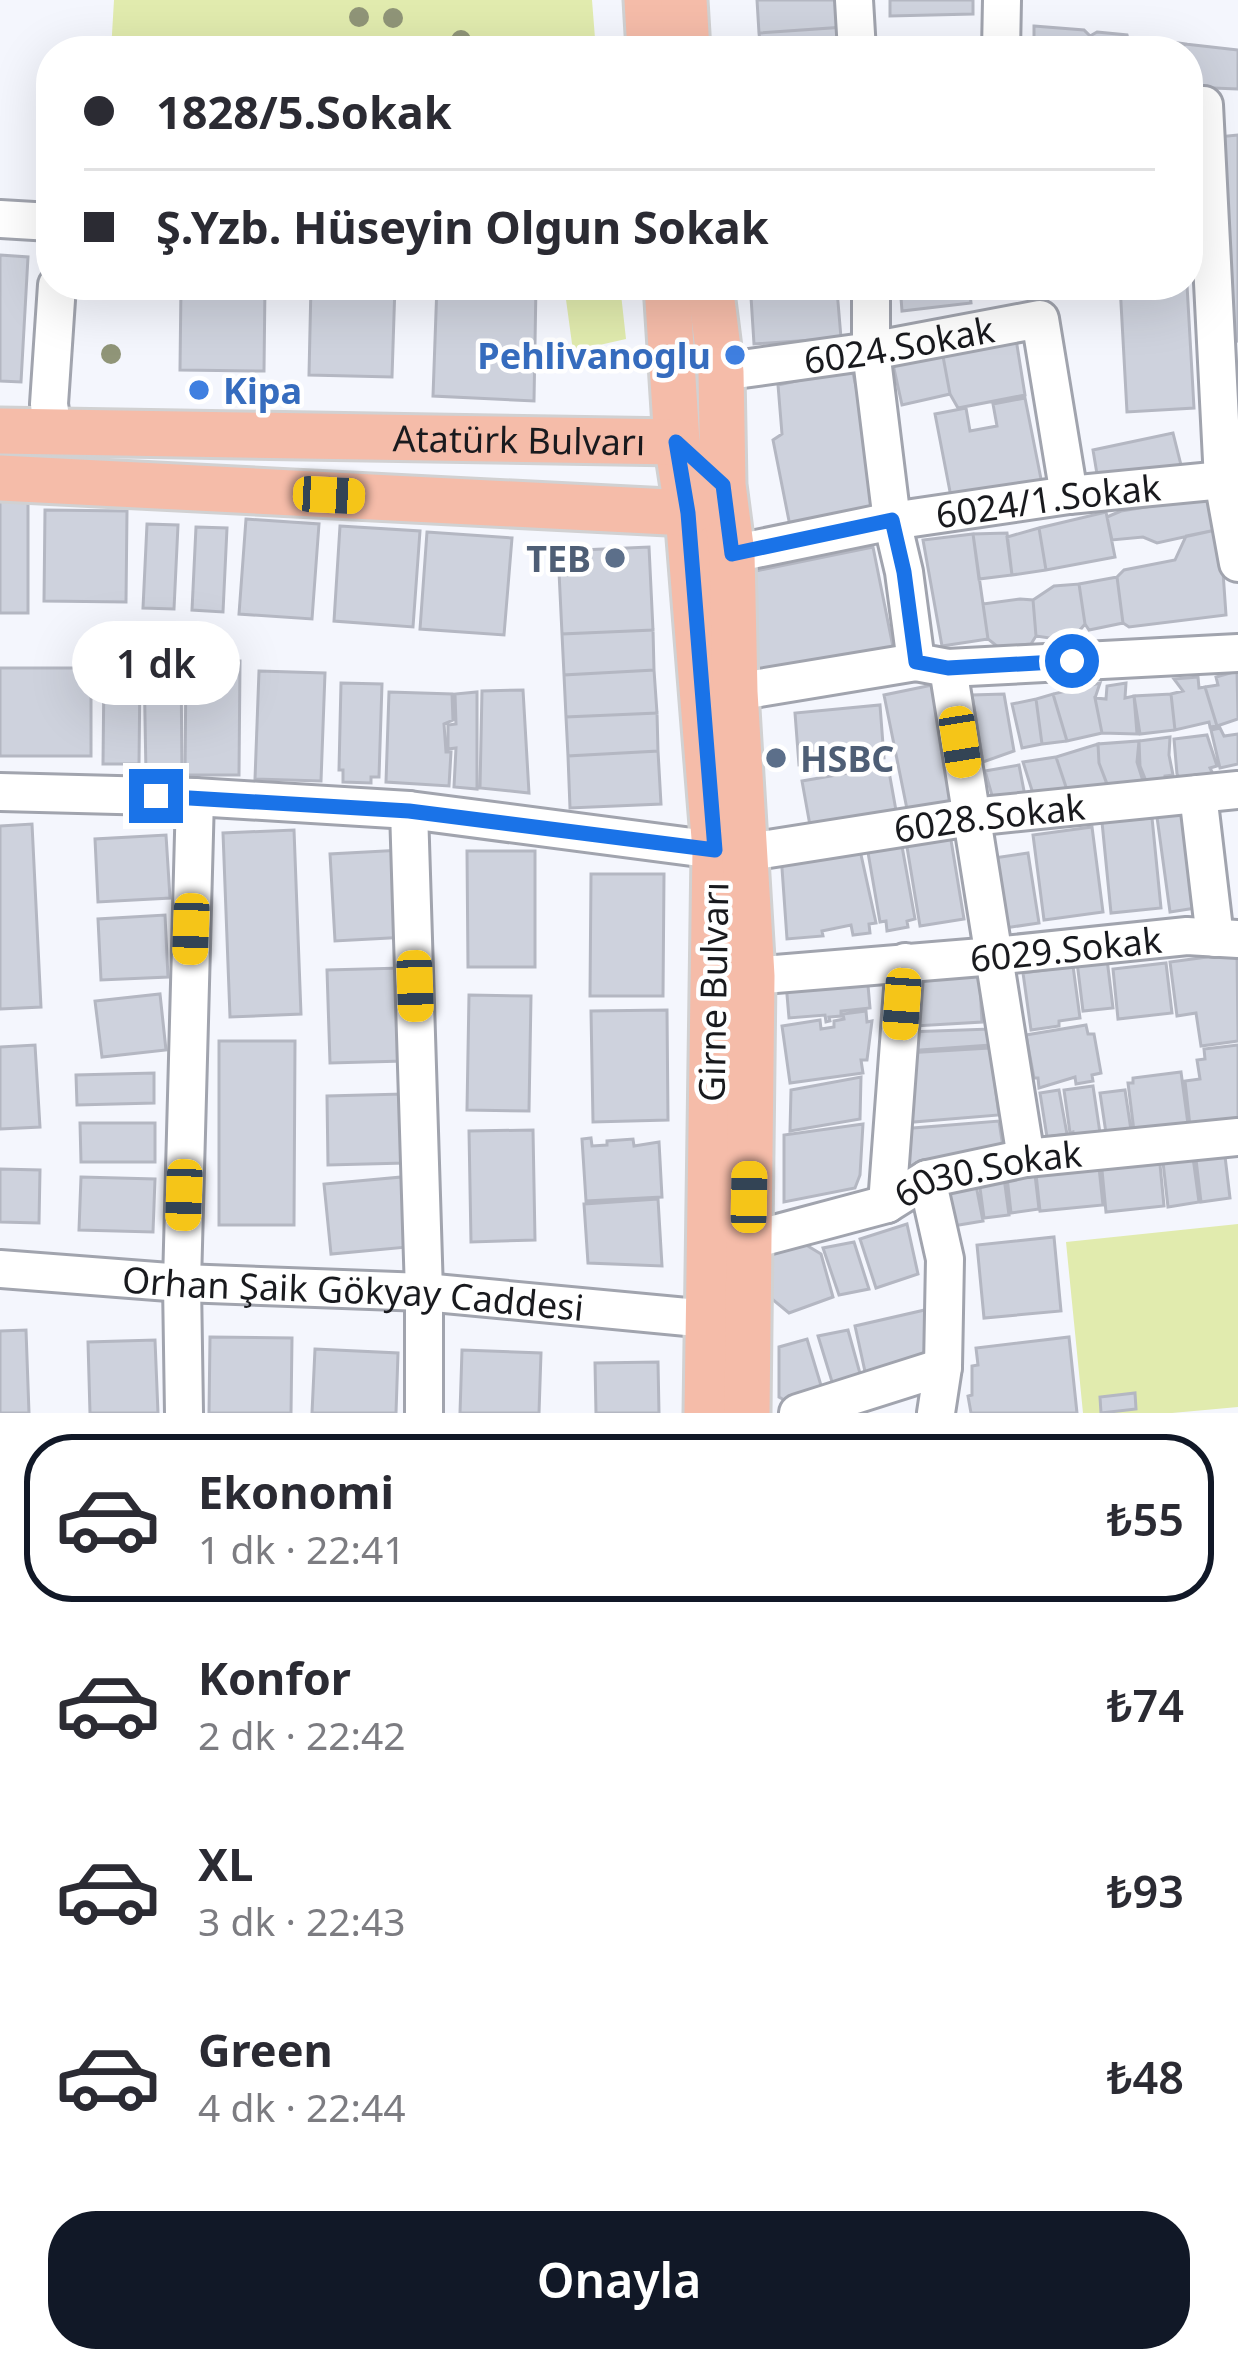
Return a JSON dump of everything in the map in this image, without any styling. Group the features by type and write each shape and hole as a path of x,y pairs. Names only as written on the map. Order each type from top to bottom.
{"main road":[{"path":"647,0 649,36"},
{"path":"684,0 686,36"},
{"path":"668,300 676,442 705,499"},
{"name":"Girne Bulvarı","path":"707,1413 729,851 705,499 721,372 712,300"},
{"name":"Atatürk Bulvarı","path":"0,431 676,442"},
{"name":"Atatürk Bulvarı","path":"0,478 705,499"},
{"name":"Girne Bulvarı","path":"705,499 732,554 744,824 729,851 752,976 747,1413"}],"street":[{"path":"854,0 855,36"},
{"path":"1002,36 1003,0"},
{"path":"1210,105 1227,351 1223,481 1238,563"},
{"path":"0,219 36,221"},
{"path":"53,432 50,404 56,300"},
{"path":"871,300 871,351 892,520 971,817 1026,1158"},
{"name":"6024.Sokak","path":"721,372 871,351 1040,319 1069,495"},
{"name":"6024/1.Sokak","path":"732,554 892,520 1069,495 1223,481"},
{"path":"735,692 932,664 1238,653"},
{"name":"6028.Sokak","path":"0,792 195,796 409,811 729,851 971,817 1238,790"},
{"path":"1198,794 1227,938"},
{"path":"184,1413 182,1283 195,796"},
{"path":"409,811 424,1413"},
{"name":"6029.Sokak","path":"752,976 1187,936 1227,938"},
{"path":"887,1204 905,962"},
{"name":"6030.Sokak","path":"748,1241 887,1204 927,1179 1026,1158 1238,1137"},
{"path":"927,1179 945,1259 943,1367 937,1413"},
{"name":"Orhan Şaik Gökyay Caddesi","path":"0,1270 424,1292 708,1319"},
{"path":"798,1413 943,1367"}],"green space":[{"path":"114,0 592,0 595,36 112,36"},
{"path":"566,300 622,300 626,339 573,351"},
{"path":"1238,1224 1238,1407 1083,1413 1066,1242"}],"building":[{"path":"757,0 841,0 844,27 759,33"},
{"path":"890,0 973,0 973,14 890,16"},
{"path":"1034,26 1084,30 1090,36 1034,36"},
{"path":"844,27 844,36 759,36"},
{"path":"1203,46 1238,50 1238,89 1203,88"},
{"path":"1238,135 1238,341 1234,342 1217,137"},
{"path":"0,255 28,257 21,382 0,381"},
{"path":"181,300 265,300 264,371 180,370"},
{"path":"311,300 395,300 392,377 309,375"},
{"path":"436,300 536,300 534,401 433,396"},
{"path":"751,300 838,300 841,338 754,344"},
{"path":"901,300 971,300 971,303 902,311"},
{"path":"1121,300 1188,300 1194,408 1127,412"},
{"path":"1016,339 1025,395 958,408 950,394 942,351"},
{"path":"942,351 950,394 902,405 891,355"},
{"path":"852,369 884,511 791,531 773,440 782,434 778,385"},
{"path":"1025,398 1042,484 952,502 935,414 966,408 970,431 997,426 993,404"},
{"path":"1173,433 1182,469 1099,486 1093,450"},
{"path":"1214,496 1220,529 1157,543 1143,537 1112,540 1107,517"},
{"path":"0,499 28,499 28,613 0,613"},
{"path":"45,510 127,511 126,602 44,601"},
{"path":"1106,512 1115,557 1046,570 1039,528"},
{"path":"246,519 319,524 312,619 239,614"},
{"path":"147,524 178,525 174,609 143,608"},
{"path":"340,526 420,531 413,627 334,621"},
{"path":"196,527 227,528 223,612 192,610"},
{"path":"1039,528 1046,570 1012,575 1007,537"},
{"path":"1220,529 1226,615 1129,627 1123,623 1117,577 1124,570 1175,560 1186,536"},
{"path":"427,532 512,538 504,635 420,629"},
{"path":"1007,533 1012,575 979,579 973,534"},
{"path":"973,534 988,639 942,646 923,540"},
{"path":"649,547 653,630 562,634 558,551"},
{"path":"873,547 893,647 755,677 751,572"},
{"path":"1117,577 1123,623 1089,630 1079,584"},
{"path":"1079,584 1085,624 1075,636 1036,636 1033,600 1054,586"},
{"path":"1033,600 1036,636 1031,644 998,647 988,639 983,604"},
{"path":"653,630 654,670 564,675 562,634"},
{"path":"181,661 182,773 146,774 144,662"},
{"path":"186,661 240,661 239,775 185,775"},
{"path":"0,668 91,668 91,756 0,756"},
{"path":"104,670 140,670 139,764 103,764"},
{"path":"654,670 657,713 566,717 564,675"},
{"path":"259,671 325,673 321,781 255,779"},
{"path":"1237,671 1238,719 1217,726 1205,687 1218,685 1216,677"},
{"path":"1198,677 1217,726 1210,727 1209,722 1175,730 1171,694 1183,691 1174,679"},
{"path":"341,683 382,684 379,777 371,777 371,783 343,782 343,770 339,770"},
{"path":"1100,683 1095,698 1102,733 1067,741 1053,694"},
{"path":"1126,683 1125,698 1134,696 1137,734 1102,733 1095,698 1106,699 1107,686"},
{"path":"937,684 961,803 908,814 884,695"},
{"path":"523,690 529,793 480,788 482,691"},
{"path":"389,692 452,694 453,720 444,724 446,752 451,752 449,786 386,782"},
{"path":"477,692 477,789 454,787 456,748 448,749 448,725 456,724 455,694"},
{"path":"1004,694 1014,751 983,762 972,695"},
{"path":"1053,694 1067,741 1042,744 1036,699"},
{"path":"1171,694 1175,730 1140,734 1134,696"},
{"path":"1036,699 1042,744 1022,748 1012,704"},
{"path":"880,705 884,758 799,765 795,713"},
{"path":"657,713 658,751 568,756 566,717"},
{"path":"1220,728 1224,736 1238,734 1238,764 1220,768 1211,730"},
{"path":"1207,735 1217,766 1210,768 1213,774 1181,780 1174,739"},
{"path":"1170,737 1173,775 1146,781 1139,741"},
{"path":"1139,741 1137,762 1143,781 1109,789 1098,744"},
{"path":"1098,744 1108,787 1068,793 1056,757"},
{"path":"658,751 661,804 570,808 568,756"},
{"path":"1056,757 1068,793 1035,800 1023,762"},
{"path":"1019,765 1025,796 995,806 985,771"},
{"path":"888,766 897,816 811,831 802,781"},
{"path":"1188,805 1202,907 1170,912 1156,810"},
{"path":"1152,818 1161,908 1111,913 1102,822"},
{"path":"32,824 41,1007 0,1009 0,826"},
{"path":"1092,827 1103,912 1044,920 1033,835"},
{"path":"949,828 964,919 920,926 905,835"},
{"path":"294,830 301,1014 230,1017 223,833"},
{"path":"166,835 170,898 98,902 95,839"},
{"path":"900,835 915,919 907,921 908,927 887,931 886,921 880,922 866,841"},
{"path":"858,841 876,923 869,924 870,933 853,935 851,925 822,931 823,936 787,939 781,854"},
{"path":"402,850 407,937 335,941 330,854"},
{"path":"467,851 535,851 535,967 468,967"},
{"path":"1028,853 1039,923 1005,928 994,858"},
{"path":"591,874 664,874 663,996 590,996"},
{"path":"165,915 168,977 101,980 98,919"},
{"path":"1237,953 1238,1041 1201,1046 1196,1013 1177,1016 1170,962"},
{"path":"1107,959 1113,1008 1083,1011 1077,962"},
{"path":"1166,963 1172,1013 1118,1019 1113,969"},
{"path":"1073,966 1080,1018 1031,1030 1023,973"},
{"path":"402,968 404,1061 330,1063 327,970"},
{"path":"979,968 982,1022 915,1026 912,972"},
{"path":"867,974 870,1008 841,1011 841,1016 826,1022 825,1015 789,1018 786,983"},
{"path":"160,994 166,1050 102,1057 95,1001"},
{"path":"469,995 531,996 529,1111 467,1110"},
{"path":"667,1010 668,1120 593,1122 591,1011"},
{"path":"866,1011 867,1022 872,1021 867,1060 861,1060 863,1073 790,1083 782,1026 820,1020 821,1029 834,1027 834,1021 844,1019 843,1014"},
{"path":"1086,1025 1088,1034 1094,1034 1101,1073 1092,1075 1093,1081 1076,1084 1075,1077 1039,1088 1026,1035"},
{"path":"990,1029 991,1045 906,1051 907,1032"},
{"path":"219,1041 295,1041 294,1225 219,1225"},
{"path":"35,1045 40,1127 0,1129 0,1047"},
{"path":"1238,1045 1238,1122 1190,1126 1185,1081 1200,1079 1197,1060 1205,1059 1204,1049"},
{"path":"990,1048 999,1115 901,1123 906,1053"},
{"path":"1181,1072 1188,1124 1134,1131 1128,1083 1133,1078"},
{"path":"154,1073 154,1103 77,1105 76,1075"},
{"path":"861,1077 860,1119 790,1131 791,1090"},
{"path":"1093,1086 1100,1133 1074,1141 1064,1090"},
{"path":"1059,1090 1067,1134 1047,1137 1040,1093"},
{"path":"1125,1090 1131,1130 1106,1133 1100,1093"},
{"path":"403,1094 405,1163 328,1165 327,1096"},
{"path":"999,1121 1004,1154 898,1180 901,1129"},
{"path":"80,1123 155,1123 155,1162 81,1162"},
{"path":"863,1124 855,1188 784,1202 784,1135"},
{"path":"533,1130 535,1240 471,1242 469,1131"},
{"path":"591,1138 592,1146 633,1139 634,1146 659,1142 662,1197 586,1201 582,1139"},
{"path":"1224,1148 1230,1198 1201,1202 1195,1151"},
{"path":"1192,1150 1199,1202 1168,1207 1162,1153"},
{"path":"1159,1154 1164,1206 1106,1212 1101,1160"},
{"path":"1098,1158 1103,1205 1040,1211 1035,1165"},
{"path":"1034,1166 1039,1209 1011,1213 1006,1168"},
{"path":"0,1169 40,1170 39,1223 0,1222"},
{"path":"1003,1170 1009,1215 984,1218 978,1173"},
{"path":"974,1175 983,1221 953,1226 945,1180"},
{"path":"81,1177 155,1179 153,1232 79,1230"},
{"path":"402,1177 408,1247 331,1254 324,1184"},
{"path":"658,1199 662,1266 588,1263 584,1204"},
{"path":"907,1224 918,1274 876,1288 860,1239"},
{"path":"793,1237 821,1254 833,1297 789,1313 772,1299 766,1274 771,1248"},
{"path":"1054,1237 1061,1311 984,1318 977,1245"},
{"path":"854,1242 869,1289 839,1295 823,1248"},
{"path":"929,1309 924,1358 866,1376 855,1326"},
{"path":"26,1330 29,1413 0,1413 0,1331"},
{"path":"848,1330 861,1377 833,1385 818,1336"},
{"path":"210,1337 292,1338 291,1413 209,1413"},
{"path":"1069,1337 1077,1413 971,1413 968,1396 972,1395 972,1366 978,1365 976,1348"},
{"path":"807,1339 823,1392 788,1402 779,1397 779,1347"},
{"path":"155,1340 158,1413 90,1413 88,1342"},
{"path":"315,1349 398,1353 396,1413 312,1413"},
{"path":"462,1350 541,1353 539,1413 460,1413"},
{"path":"658,1362 659,1413 596,1413 595,1363"},
{"path":"1135,1393 1136,1409 1101,1413 1100,1397"}],"place":[{"name":"Pehlivanoglu","path":"735,355"},
{"name":"Kipa","path":"199,390"},
{"name":"TEB","path":"615,558"},
{"name":"HSBC","path":"776,758"}],"route":[{"path":"156,796 409,811 715,850 688,513 676,442 723,485 732,554 892,520 916,662 948,668 1072,661"}]}
